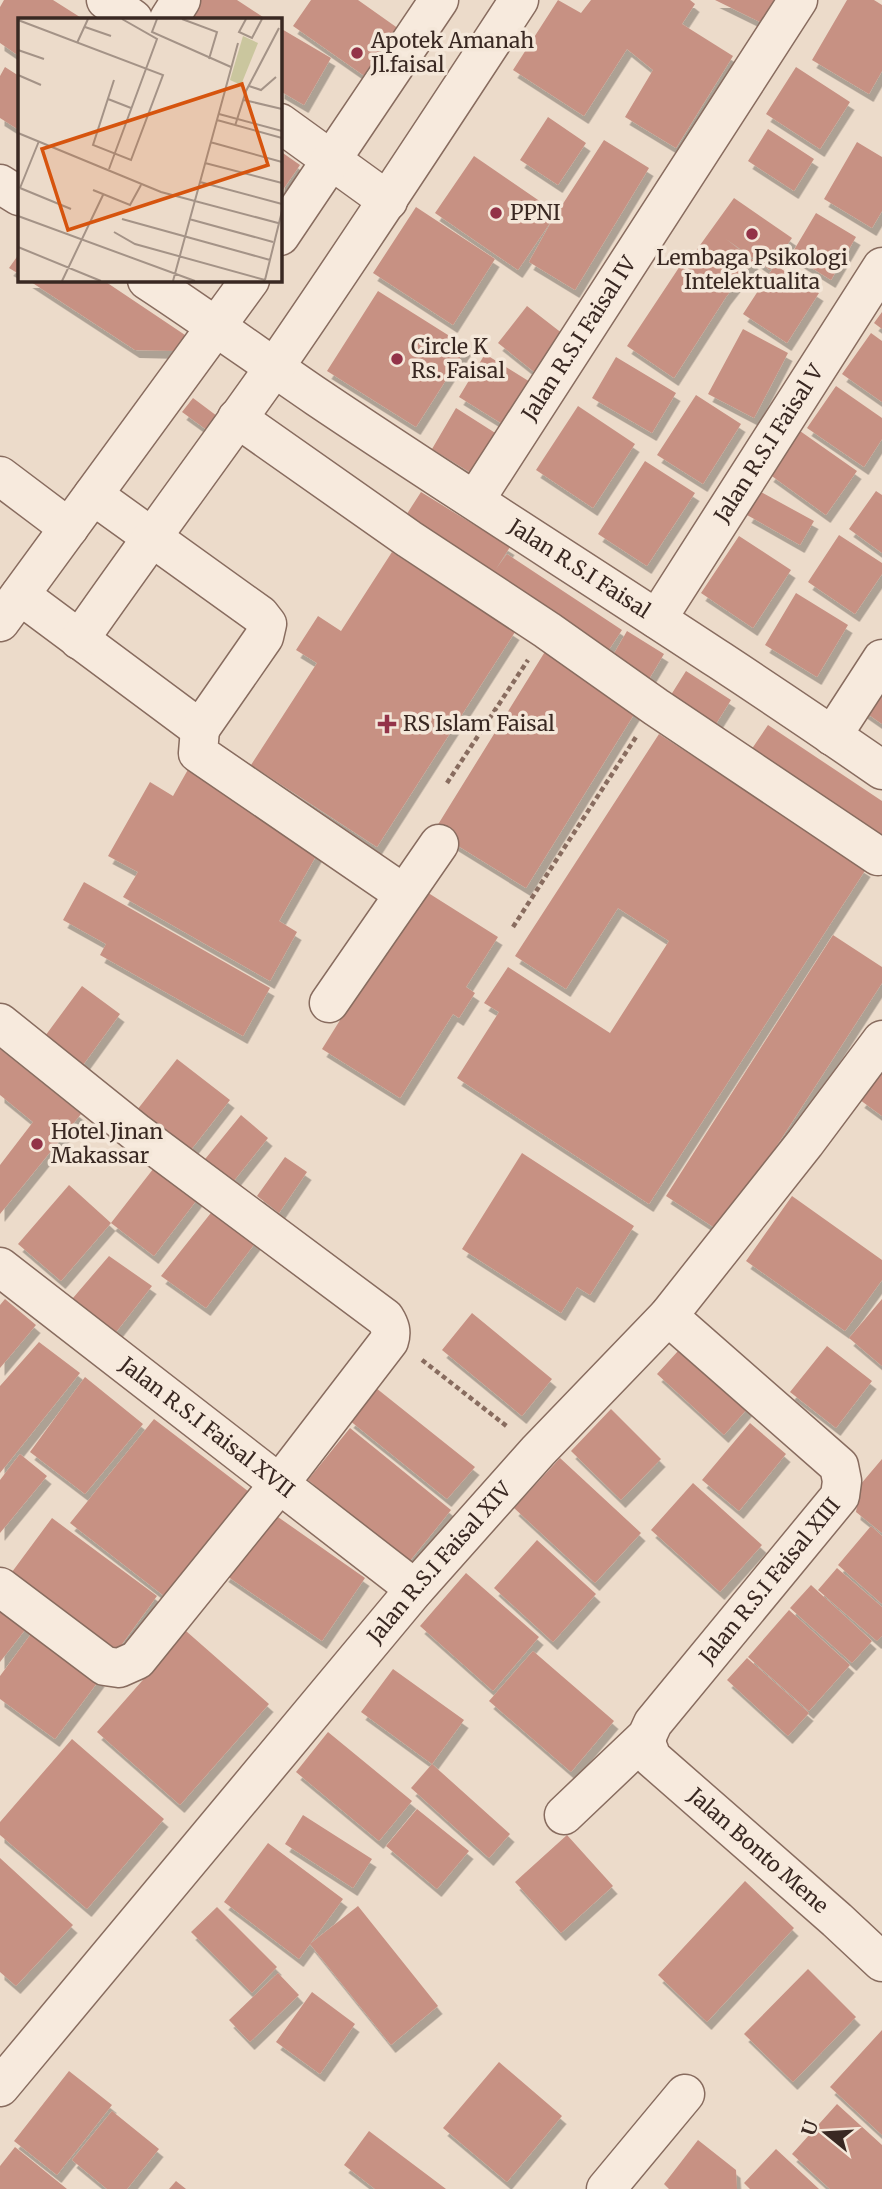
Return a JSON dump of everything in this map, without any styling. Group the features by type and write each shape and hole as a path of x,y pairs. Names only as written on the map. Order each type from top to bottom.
{"street":[{"path":"106,0 132,18"},
{"path":"170,18 181,0"},
{"path":"282,233 439,0"},
{"path":"79,640 274,367 388,201 519,0"},
{"name":"Jalan R.S.I Faisal IV","path":"475,500 798,0"},
{"path":"282,124 388,201"},
{"path":"0,184 18,196"},
{"name":"Jalan R.S.I Faisal V","path":"657,619 882,267"},
{"name":"Jalan R.S.I Faisal","path":"150,282 882,770"},
{"path":"200,729 79,640 10,609 249,282"},
{"path":"237,418 409,539 878,856"},
{"path":"0,476 69,528"},
{"path":"93,495 260,615 267,624 264,637 200,729 198,753 404,894"},
{"path":"832,736 882,659"},
{"path":"329,1003 439,844"},
{"path":"0,1023 137,1133 385,1318 390,1326 391,1336 280,1483 137,1660 119,1668 105,1666 0,1587"},
{"name":"Jalan R.S.I Faisal XIV","path":"0,2087 415,1589 538,1451 668,1316 805,1143 882,1040"},
{"name":"Jalan R.S.I Faisal XVII","path":"0,1267 415,1589"},
{"name":"Jalan R.S.I Faisal XIII","path":"564,1815 647,1736 653,1723 840,1496 842,1481 839,1466 668,1316"},
{"name":"Jalan Bonto Mene","path":"647,1736 652,1758 882,1962"},
{"path":"606,2189 685,2094"}],"path":[{"path":"447,783 547,630"},
{"path":"513,927 656,707"},
{"path":"391,1336 538,1451"}],"building":[{"path":"4,0 53,0 81,18 18,18 18,55 0,43 0,7"},
{"path":"193,0 237,0 263,17 262,18 182,18"},
{"name":"Apotek Amanah Jl.faisal","path":"311,0 358,0 399,29 366,77 293,26"},
{"path":"558,0 581,13 591,0 690,0 695,4 682,24 733,56 676,148 625,117 653,70 627,49 584,116 513,70"},
{"path":"715,0 774,0 762,23"},
{"path":"847,0 874,0 882,5 882,71 869,94 812,60"},
{"path":"282,29 331,58 304,105 282,92"},
{"path":"5,67 18,75 18,129 0,118 0,76"},
{"path":"796,67 850,102 820,149 766,114"},
{"path":"548,117 586,143 558,185 520,160"},
{"path":"768,129 814,159 794,191 748,161"},
{"path":"604,140 649,168 575,290 529,262 554,217 518,270 435,213 474,156 557,213"},
{"path":"857,142 882,157 882,211 872,228 824,199"},
{"path":"282,152 300,165 282,191"},
{"path":"734,198 792,238 770,270 726,239 754,261 726,297 674,378 627,346 680,266 721,294 685,266"},
{"path":"416,207 495,259 453,325 373,273"},
{"path":"816,213 856,237 831,280 791,255"},
{"path":"18,255 18,273 9,268"},
{"path":"775,265 819,293 787,343 743,314"},
{"path":"31,282 106,282 188,337 177,351 135,350"},
{"name":"Circle K Rs. Faisal","path":"378,291 467,347 416,427 327,371"},
{"path":"527,306 572,341 543,379 498,343"},
{"path":"882,312 882,329 874,323"},
{"path":"743,329 788,353 754,418 708,394"},
{"path":"871,333 882,341 882,402 842,374"},
{"path":"485,354 535,385 509,428 459,397"},
{"path":"616,357 676,393 652,433 592,398"},
{"path":"836,386 882,418 882,439 864,467 807,428"},
{"path":"696,395 741,424 703,484 657,455"},
{"path":"193,398 221,419 211,433 182,412"},
{"path":"578,406 635,444 593,508 536,470"},
{"path":"456,408 500,436 476,476 432,449"},
{"path":"800,431 857,471 826,515 769,474"},
{"path":"645,461 695,493 647,566 598,534"},
{"path":"876,491 882,495 882,553 849,529"},
{"path":"421,492 510,547 496,569 507,554 622,630 604,657 403,520"},
{"path":"761,492 814,521 800,545 747,515"},
{"path":"839,535 882,563 882,574 855,614 808,582"},
{"path":"739,536 791,570 753,628 701,593"},
{"path":"392,552 515,632 377,847 251,765 317,663 296,650 318,616 341,631"},
{"path":"796,593 848,625 817,677 765,645"},
{"path":"627,631 664,654 649,679 612,657"},
{"path":"546,650 638,708 526,888 434,831"},
{"path":"686,671 731,700 714,727 669,698"},
{"path":"882,673 882,724 859,708"},
{"path":"768,725 882,801 882,847 747,756"},
{"path":"659,734 866,869 649,1204 457,1078 499,1012 484,1003 508,967 610,1033 669,941 618,908 566,989 515,956"},
{"path":"190,766 324,842 279,921 297,932 270,981 123,897 138,872 108,856 150,782 173,796"},
{"path":"84,882 270,988 243,1036 100,955 106,944 63,920"},
{"path":"422,889 498,937 466,987 475,993 459,1018 453,1014 400,1098 322,1049"},
{"path":"833,935 882,967 882,983 721,1232 666,1196"},
{"path":"82,986 120,1014 75,1076 37,1047"},
{"name":"Hotel Jinan Makassar","path":"0,1049 81,1114 0,1214 0,1165 33,1122 0,1095"},
{"path":"177,1059 230,1100 183,1160 130,1119"},
{"path":"882,1070 882,1116 860,1100"},
{"path":"241,1115 268,1138 225,1192 197,1169"},
{"path":"522,1153 634,1226 590,1295 577,1287 561,1313 462,1249"},
{"path":"285,1157 307,1172 279,1213 257,1196"},
{"path":"157,1164 199,1197 154,1256 111,1223"},
{"path":"69,1185 111,1223 61,1281 18,1244"},
{"path":"792,1196 882,1260 882,1280 845,1331 746,1261"},
{"path":"214,1209 256,1242 206,1308 161,1276"},
{"path":"109,1256 152,1286 113,1336 67,1305"},
{"path":"5,1299 36,1325 0,1368 0,1305"},
{"path":"882,1299 882,1366 849,1338"},
{"path":"472,1313 552,1379 522,1416 442,1350"},
{"path":"689,1339 755,1400 724,1435 657,1374"},
{"path":"39,1342 80,1373 0,1473 0,1386"},
{"path":"827,1346 872,1381 836,1428 790,1392"},
{"path":"85,1377 143,1424 85,1494 30,1452"},
{"path":"376,1388 475,1467 447,1499 349,1420"},
{"path":"611,1409 661,1459 621,1500 571,1451"},
{"path":"154,1419 261,1501 177,1606 70,1523"},
{"path":"750,1423 786,1454 739,1511 702,1480"},
{"path":"350,1428 451,1510 409,1562 308,1480"},
{"path":"20,1454 47,1476 0,1533 0,1480"},
{"path":"560,1458 641,1533 595,1583 514,1508"},
{"path":"882,1459 882,1533 856,1512 860,1485"},
{"path":"693,1483 762,1545 720,1592 651,1530"},
{"path":"268,1510 365,1578 322,1641 224,1574"},
{"path":"52,1518 157,1596 117,1651 12,1572"},
{"path":"871,1526 882,1536 882,1604 838,1565"},
{"path":"537,1540 596,1594 553,1642 494,1588"},
{"path":"837,1568 882,1607 882,1636 877,1641 818,1590"},
{"path":"466,1573 539,1637 493,1691 420,1626"},
{"path":"811,1585 872,1641 852,1663 790,1608"},
{"path":"0,1604 28,1626 0,1662"},
{"path":"789,1610 850,1665 809,1711 748,1657"},
{"path":"34,1630 100,1679 55,1739 0,1699 0,1676"},
{"path":"186,1631 269,1704 180,1805 97,1732"},
{"path":"533,1651 614,1721 571,1772 489,1701"},
{"path":"747,1658 809,1713 788,1736 727,1680"},
{"path":"393,1669 464,1720 432,1764 361,1712"},
{"path":"328,1732 412,1801 379,1841 296,1772"},
{"path":"72,1739 164,1819 87,1909 0,1835 0,1822"},
{"path":"432,1764 510,1834 489,1858 411,1788"},
{"path":"417,1809 469,1851 437,1889 386,1846"},
{"path":"303,1815 372,1859 353,1888 285,1844"},
{"path":"567,1835 613,1886 561,1933 515,1882"},
{"path":"268,1843 343,1899 299,1959 224,1902"},
{"path":"0,1858 73,1925 16,1986 0,1972"},
{"path":"745,1881 794,1928 707,2022 658,1975"},
{"path":"358,1906 438,2006 391,2045 310,1944"},
{"path":"217,1907 277,1967 252,1993 191,1932"},
{"path":"808,1969 856,2017 793,2082 744,2034"},
{"path":"278,1973 299,1995 250,2042 229,2020"},
{"path":"312,1992 355,2024 320,2074 276,2042"},
{"path":"882,2030 882,2135 830,2087"},
{"path":"499,2062 562,2116 507,2182 443,2128"},
{"path":"69,2071 112,2105 57,2175 14,2141"},
{"path":"837,2104 882,2145 882,2189 830,2189 792,2154"},
{"path":"112,2111 159,2149 127,2189 107,2189 72,2160"},
{"path":"369,2131 446,2189 375,2189 344,2165"},
{"path":"698,2140 736,2170 737,2189 669,2189 664,2184"},
{"path":"15,2147 67,2189 0,2189 0,2166"},
{"path":"776,2149 819,2189 750,2189 744,2183"},
{"path":"176,2181 186,2189 169,2189"}],"place":[{"name":"Apotek Amanah Jl.faisal","path":"357,53"},
{"name":"PPNI","path":"496,213"},
{"name":"Lembaga Psikologi Intelektualita","path":"752,234"},
{"name":"Circle K Rs. Faisal","path":"397,359"},
{"name":"RS Islam Faisal","path":"387,724"},
{"name":"Hotel Jinan Makassar","path":"37,1144"}]}
